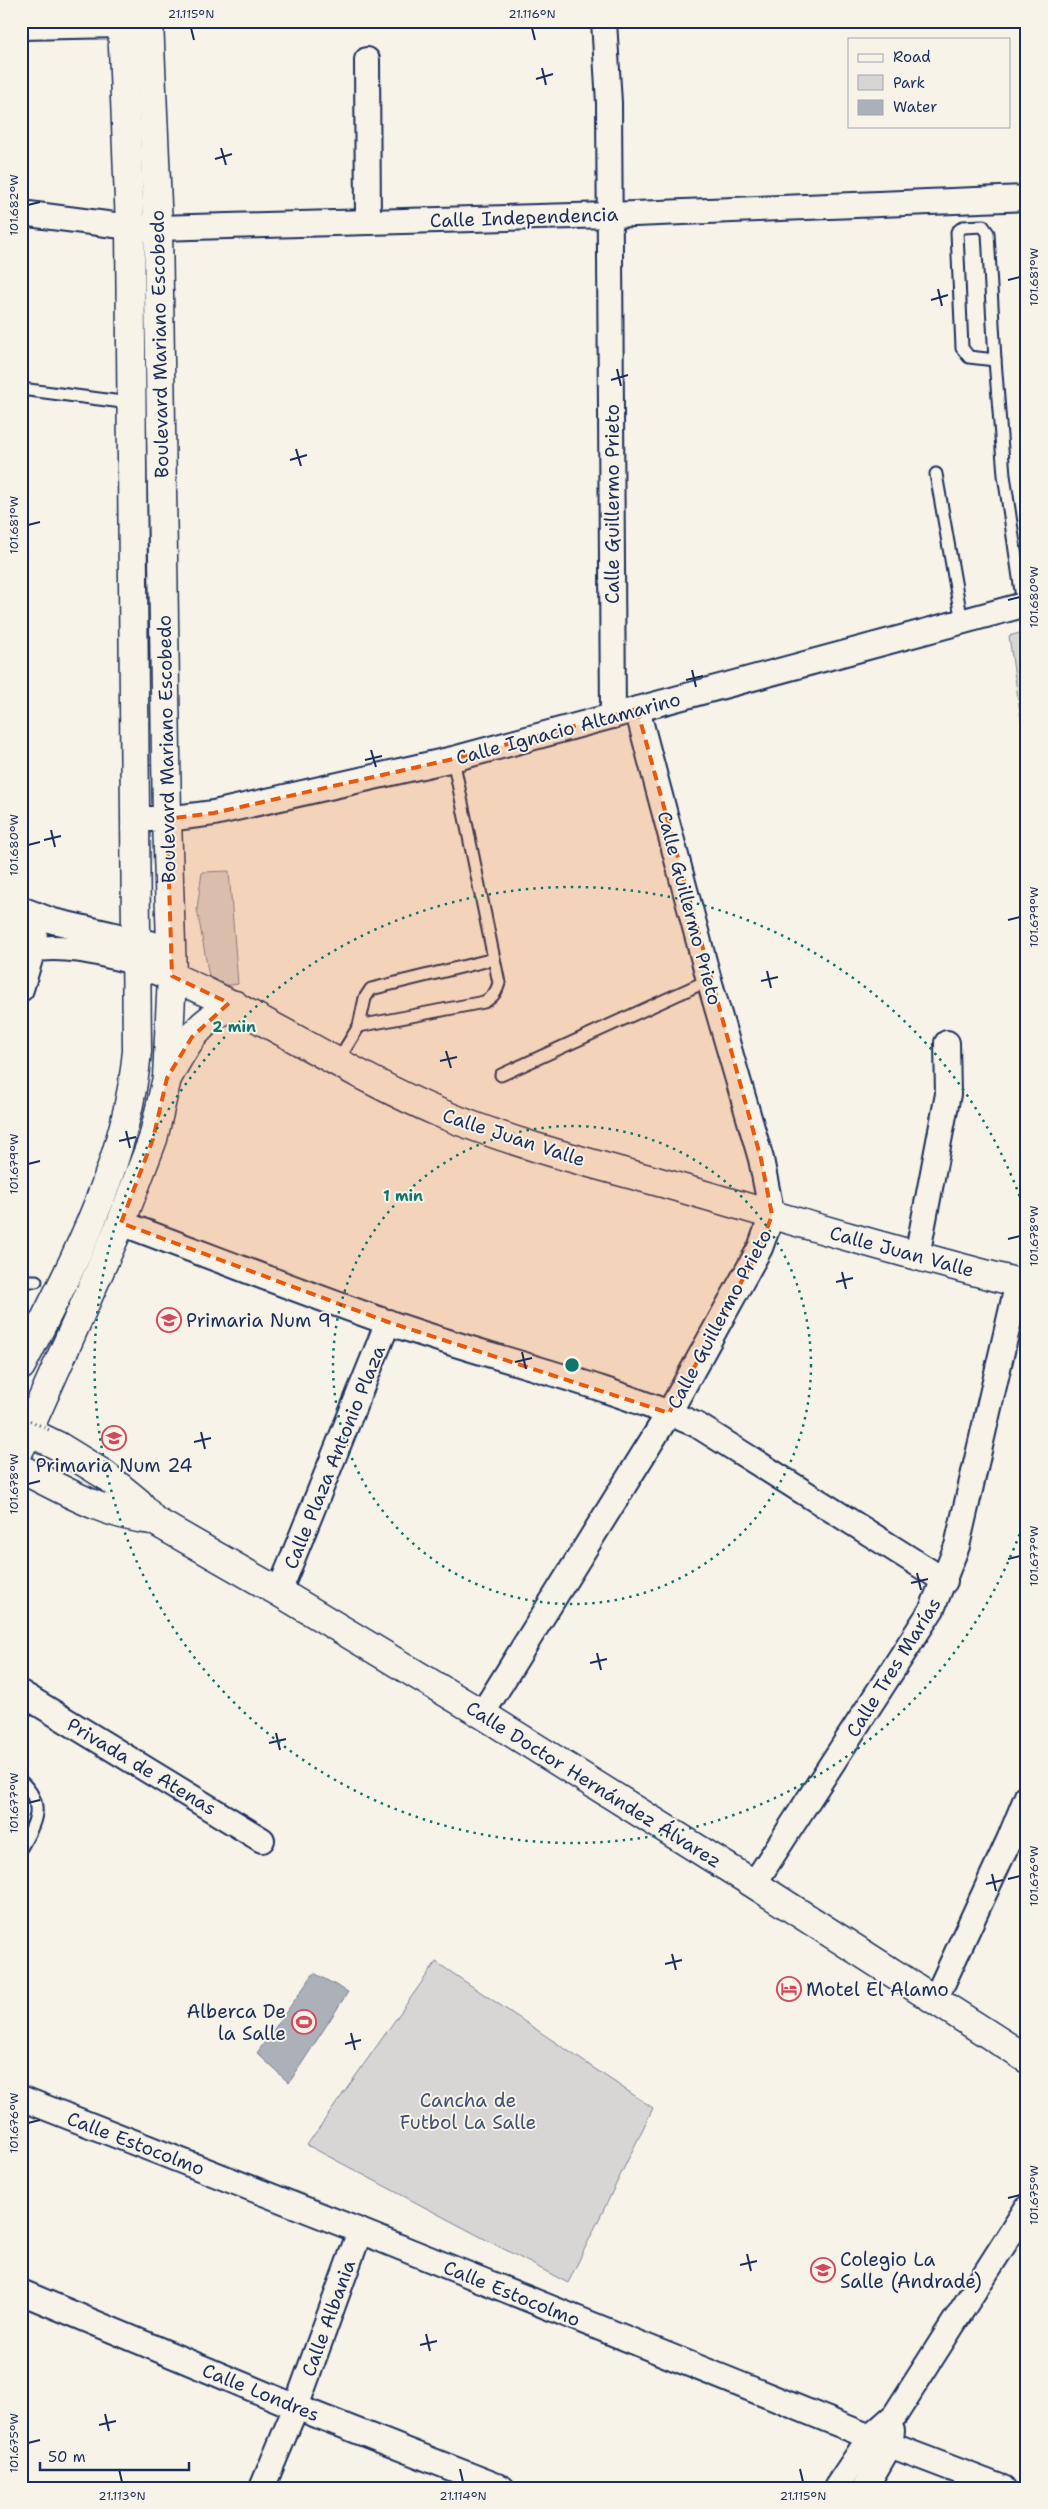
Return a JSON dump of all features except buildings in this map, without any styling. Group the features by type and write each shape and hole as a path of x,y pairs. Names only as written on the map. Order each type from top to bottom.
{"main road":[{"name":"Boulevard Mariano Escobedo","path":"21,1366 52,1306 104,1191 127,1122 134,1087 137,1051 130,403 131,23"},
{"name":"Boulevard Mariano Escobedo","path":"28,1431 121,1224 153,1139 167,1078 172,976 167,818 158,228 131,23"},
{"name":"Calle Juan Valle","path":"137,952 172,976 234,1005 370,1081 460,1120 534,1146 772,1215 1022,1284"},
{"path":"167,1078 192,1037 203,1024 217,1012 234,1005"},
{"name":"Calle Doctor Hernández Álvarez","path":"28,1431 58,1446 105,1476 138,1502 153,1520 279,1592 482,1714 754,1884 1027,2059"},
{"name":"Calle Doctor Hernández Álvarez","path":"21,1469 101,1508 140,1519 153,1520"}],"street":[{"name":"Calle Guillermo Prieto","path":"604,21 609,103 613,716"},
{"path":"21,28 131,23"},
{"path":"368,60 368,222"},
{"name":"Calle Independencia","path":"21,213 130,227 158,228 610,215 1027,198"},
{"name":"Calle Ignacio Altamarino","path":"134,819 214,813 453,759 1025,605"},
{"name":"Calle Guillermo Prieto","path":"482,1714 668,1413 760,1248 772,1215 761,1159 709,980 637,709"},
{"path":"21,990 27,950 29,912 137,952 171,948"},
{"name":"Calle Juan Valle","path":"27,950 60,947 90,951 137,952"},
{"path":"917,1256 948,1094 947,1043"},
{"path":"121,1224 388,1322 628,1396 696,1425 945,1581"},
{"name":"Calle Tres Marías","path":"754,1884 932,1609 945,1581 957,1546 1022,1284"},
{"name":"Calle Plaza Antonio Plaza","path":"279,1592 388,1322"},
{"name":"Privada de Atenas","path":"21,1693 262,1840"},
{"path":"935,2000 1009,1840 1027,1796"},
{"name":"Calle Estocolmo","path":"21,2098 360,2231 880,2442 1003,2488"},
{"path":"865,2488 880,2442 895,2415 1027,2208"},
{"name":"Calle Albania","path":"262,2488 296,2407 360,2231"},
{"name":"Calle Londres","path":"21,2292 296,2407 502,2488"},
{"path":"836,2488 880,2442"}],"lane":[{"path":"995,360 970,357 962,348 957,232 963,227 982,226 988,234 1004,475 1025,605"},
{"path":"21,389 130,403"},
{"path":"936,474 962,622"},
{"path":"359,1026 484,1002 492,998 499,983 453,759"},
{"path":"336,1063 359,1026 365,998 371,989 494,959"},
{"path":"501,1075 709,980"},
{"path":"21,1281 36,1281"},
{"path":"21,1781 32,1792 37,1806 36,1818 21,1848"}],"highlighted area":[{"path":"637,709 761,1159 772,1215 760,1248 669,1413 388,1322 121,1223 153,1139 167,1078 192,1037 229,1003 172,976 167,819 214,813 453,759"}],"green space":[{"path":"1027,631 1027,726 1022,726 1009,636"},
{"path":"229,871 238,984 211,988 197,909 202,872"},
{"name":"Cancha de Futbol La Salle","path":"436,1962 653,2108 568,2283 307,2145"}],"water":[{"name":"Alberca De la Salle","path":"314,1973 348,1992 289,2083 257,2053"}],"place":[{"name":"Primaria Num 9","path":"169,1320"},
{"name":"Primaria Num 24","path":"114,1438"},
{"name":"Motel El Alamo","path":"789,1989"},
{"name":"Alberca De la Salle","path":"304,2022"},
{"name":"Colegio La Salle (Andrade)","path":"823,2270"}]}
